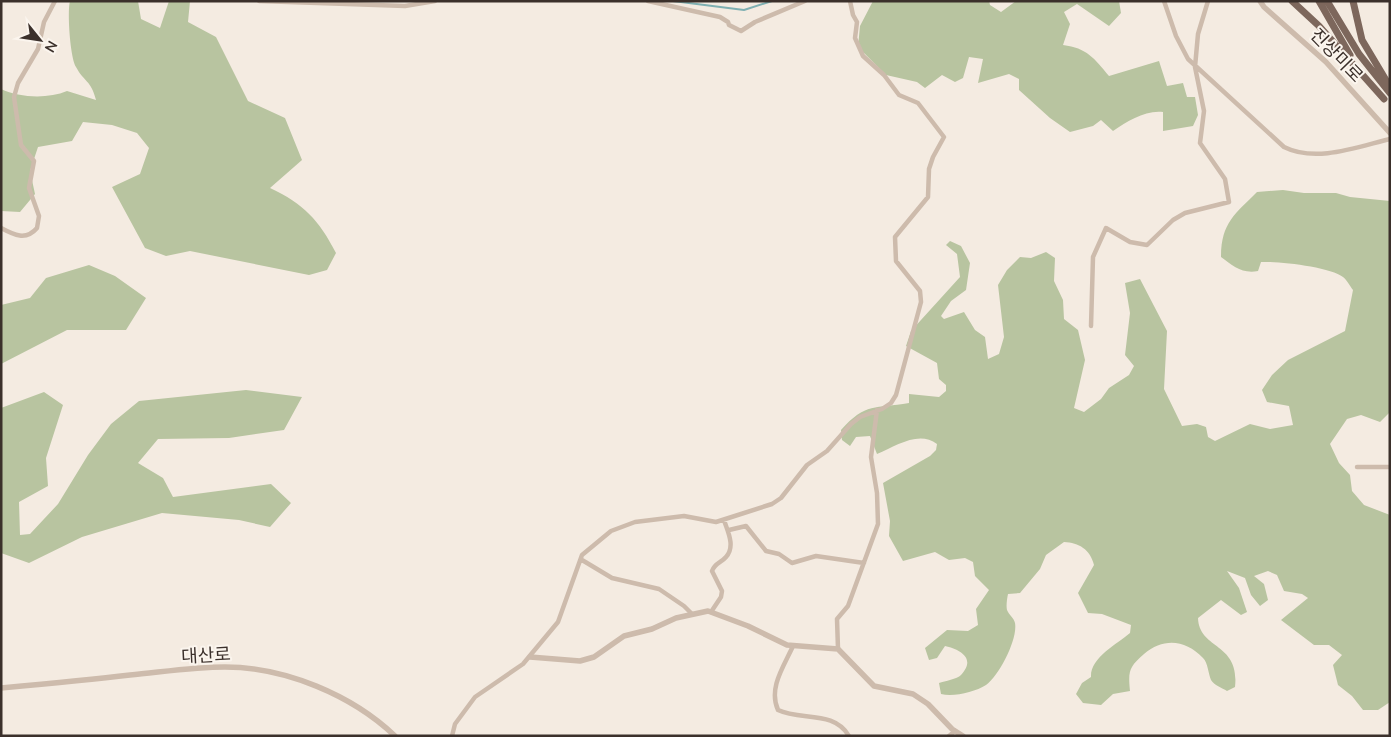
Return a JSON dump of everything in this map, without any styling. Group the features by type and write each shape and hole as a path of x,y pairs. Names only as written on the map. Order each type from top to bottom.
{"main road":[{"path":"1292,1 1320,26 1390,106"},
{"path":"1319,1 1346,49 1384,99"},
{"path":"1327,1 1358,54 1390,93"},
{"path":"1353,1 1362,40 1390,87"}],"street":[{"path":"1,228 15,235 28,236 37,228 39,222 39,216 28,188 34,161 21,144 14,98 18,83 38,49 44,22 55,1"},
{"path":"259,1 405,6 435,1"},
{"path":"648,1 720,17 728,22 729,26 741,31 755,22 804,1"},
{"path":"452,736 455,724 475,698 508,676 530,657 558,622 582,560 582,555 611,531 634,522 684,516 706,522 724,520 772,504 781,498 807,465 827,451 851,424 860,417 891,403 896,395 921,302 920,291 896,261 895,238 928,197 929,169 944,137 918,103 899,95 884,76 863,56 855,38 857,22 853,15 850,1"},
{"path":"1164,1 1183,51 1196,67 1275,141 1294,152 1314,155 1390,139"},
{"path":"1091,326 1093,256 1106,228 1130,242 1147,245 1173,220 1185,213 1229,202 1225,179 1200,143 1204,111 1196,67 1198,34 1208,1"},
{"name":"진상미로","path":"1259,1 1326,62 1390,133"},
{"path":"878,410 871,457 877,493 878,524 848,606 836,619 838,648 874,686 913,694 928,704 955,731 963,736"},
{"path":"1357,467 1390,467"},
{"path":"711,612 721,597 722,592 712,571 729,552 731,545 724,520"},
{"path":"728,530 746,526 766,551 779,554 792,563 816,556 864,563"},
{"path":"582,560 612,578 659,589 684,606 692,614"},
{"path":"530,657 580,661 594,657 624,636 652,629 662,623 692,614 711,612 793,646 838,648"},
{"path":"793,646 776,686 774,702 778,710 793,715 821,718 842,727 849,736"},
{"name":"대산로","path":"1,688 225,667 246,669 296,680 336,695 370,715 395,736"},
{"path":"949,736 955,731"}],"green space":[{"path":"70,1 138,1 141,19 160,28 169,1 190,1 188,22 216,37 248,101 285,118 302,160 270,188 292,200 317,222 336,253 327,270 309,275 190,251 166,256 145,248 112,187 140,174 149,148 137,133 112,125 83,122 72,141 38,147 30,171 35,194 20,212 1,211 1,89 25,96 43,96 67,91 96,100 90,85 79,72 74,62 70,34"},
{"path":"873,1 989,1 990,5 1001,12 1016,1 1119,1 1121,13 1109,26 1077,4 1064,12 1070,24 1063,45 1084,51 1109,76 1159,61 1167,86 1183,83 1187,97 1195,97 1198,115 1193,126 1163,131 1163,112 1156,112 1137,117 1113,131 1101,120 1093,126 1070,132 1050,118 1019,90 1019,79 1009,74 978,83 983,59 969,57 963,78 955,82 942,75 925,88 917,82 886,75 858,47 860,26"},
{"path":"1283,190 1304,193 1336,193 1350,197 1390,201 1390,412 1380,422 1361,415 1347,419 1330,444 1339,463 1350,475 1352,491 1364,505 1390,515 1390,702 1378,710 1363,710 1352,696 1338,685 1333,665 1342,655 1329,645 1314,645 1281,620 1308,598 1302,594 1284,591 1277,575 1268,571 1254,576 1264,584 1268,600 1260,606 1251,595 1245,578 1227,571 1239,588 1247,612 1241,615 1221,600 1198,618 1200,628 1205,636 1226,654 1231,662 1235,672 1235,687 1227,691 1214,683 1211,680 1205,660 1189,647 1182,644 1167,643 1152,649 1135,662 1129,679 1130,691 1113,694 1101,705 1083,703 1076,694 1082,683 1091,677 1092,670 1099,658 1130,633 1131,625 1102,614 1088,613 1078,593 1094,565 1092,559 1087,551 1079,545 1064,542 1046,555 1040,569 1020,593 1008,594 1007,610 1015,623 1014,638 1002,666 996,674 986,685 970,692 952,695 941,694 939,683 961,675 967,664 967,659 956,649 945,646 937,658 929,660 925,648 947,630 968,631 978,625 976,609 989,590 975,576 973,562 965,558 949,560 935,552 903,561 889,536 890,521 883,483 930,456 936,450 937,444 930,440 915,439 877,454 870,436 856,437 850,446 842,440 841,430 857,415 872,408 909,403 909,394 939,397 946,391 946,385 939,379 937,363 906,346 911,331 960,277 957,254 946,245 950,241 961,246 970,263 966,290 951,301 941,316 944,319 964,312 975,330 985,337 988,359 999,354 1004,337 998,285 1007,270 1020,257 1031,258 1046,252 1055,258 1054,281 1063,300 1064,319 1078,330 1085,360 1074,408 1084,412 1101,399 1109,388 1129,375 1134,366 1125,355 1130,313 1125,283 1140,279 1167,331 1164,389 1182,426 1197,424 1206,427 1208,437 1215,441 1250,424 1270,429 1293,425 1289,406 1267,402 1262,390 1272,375 1288,360 1345,331 1353,290 1347,281 1337,273 1304,265 1261,262 1258,271 1252,272 1242,270 1221,257 1227,227 1236,213 1257,192"},
{"path":"89,265 115,276 146,298 126,330 67,330 1,364 1,305 30,298 46,278"},
{"path":"246,390 302,397 284,430 229,438 158,439 138,463 163,478 173,497 271,484 291,503 270,527 239,520 162,513 82,537 29,563 1,553 1,408 44,392 63,405 46,458 48,486 19,502 20,535 30,534 58,504 88,455 111,424 139,401"}],"waterway":[{"path":"673,1 744,10 772,1"}]}
